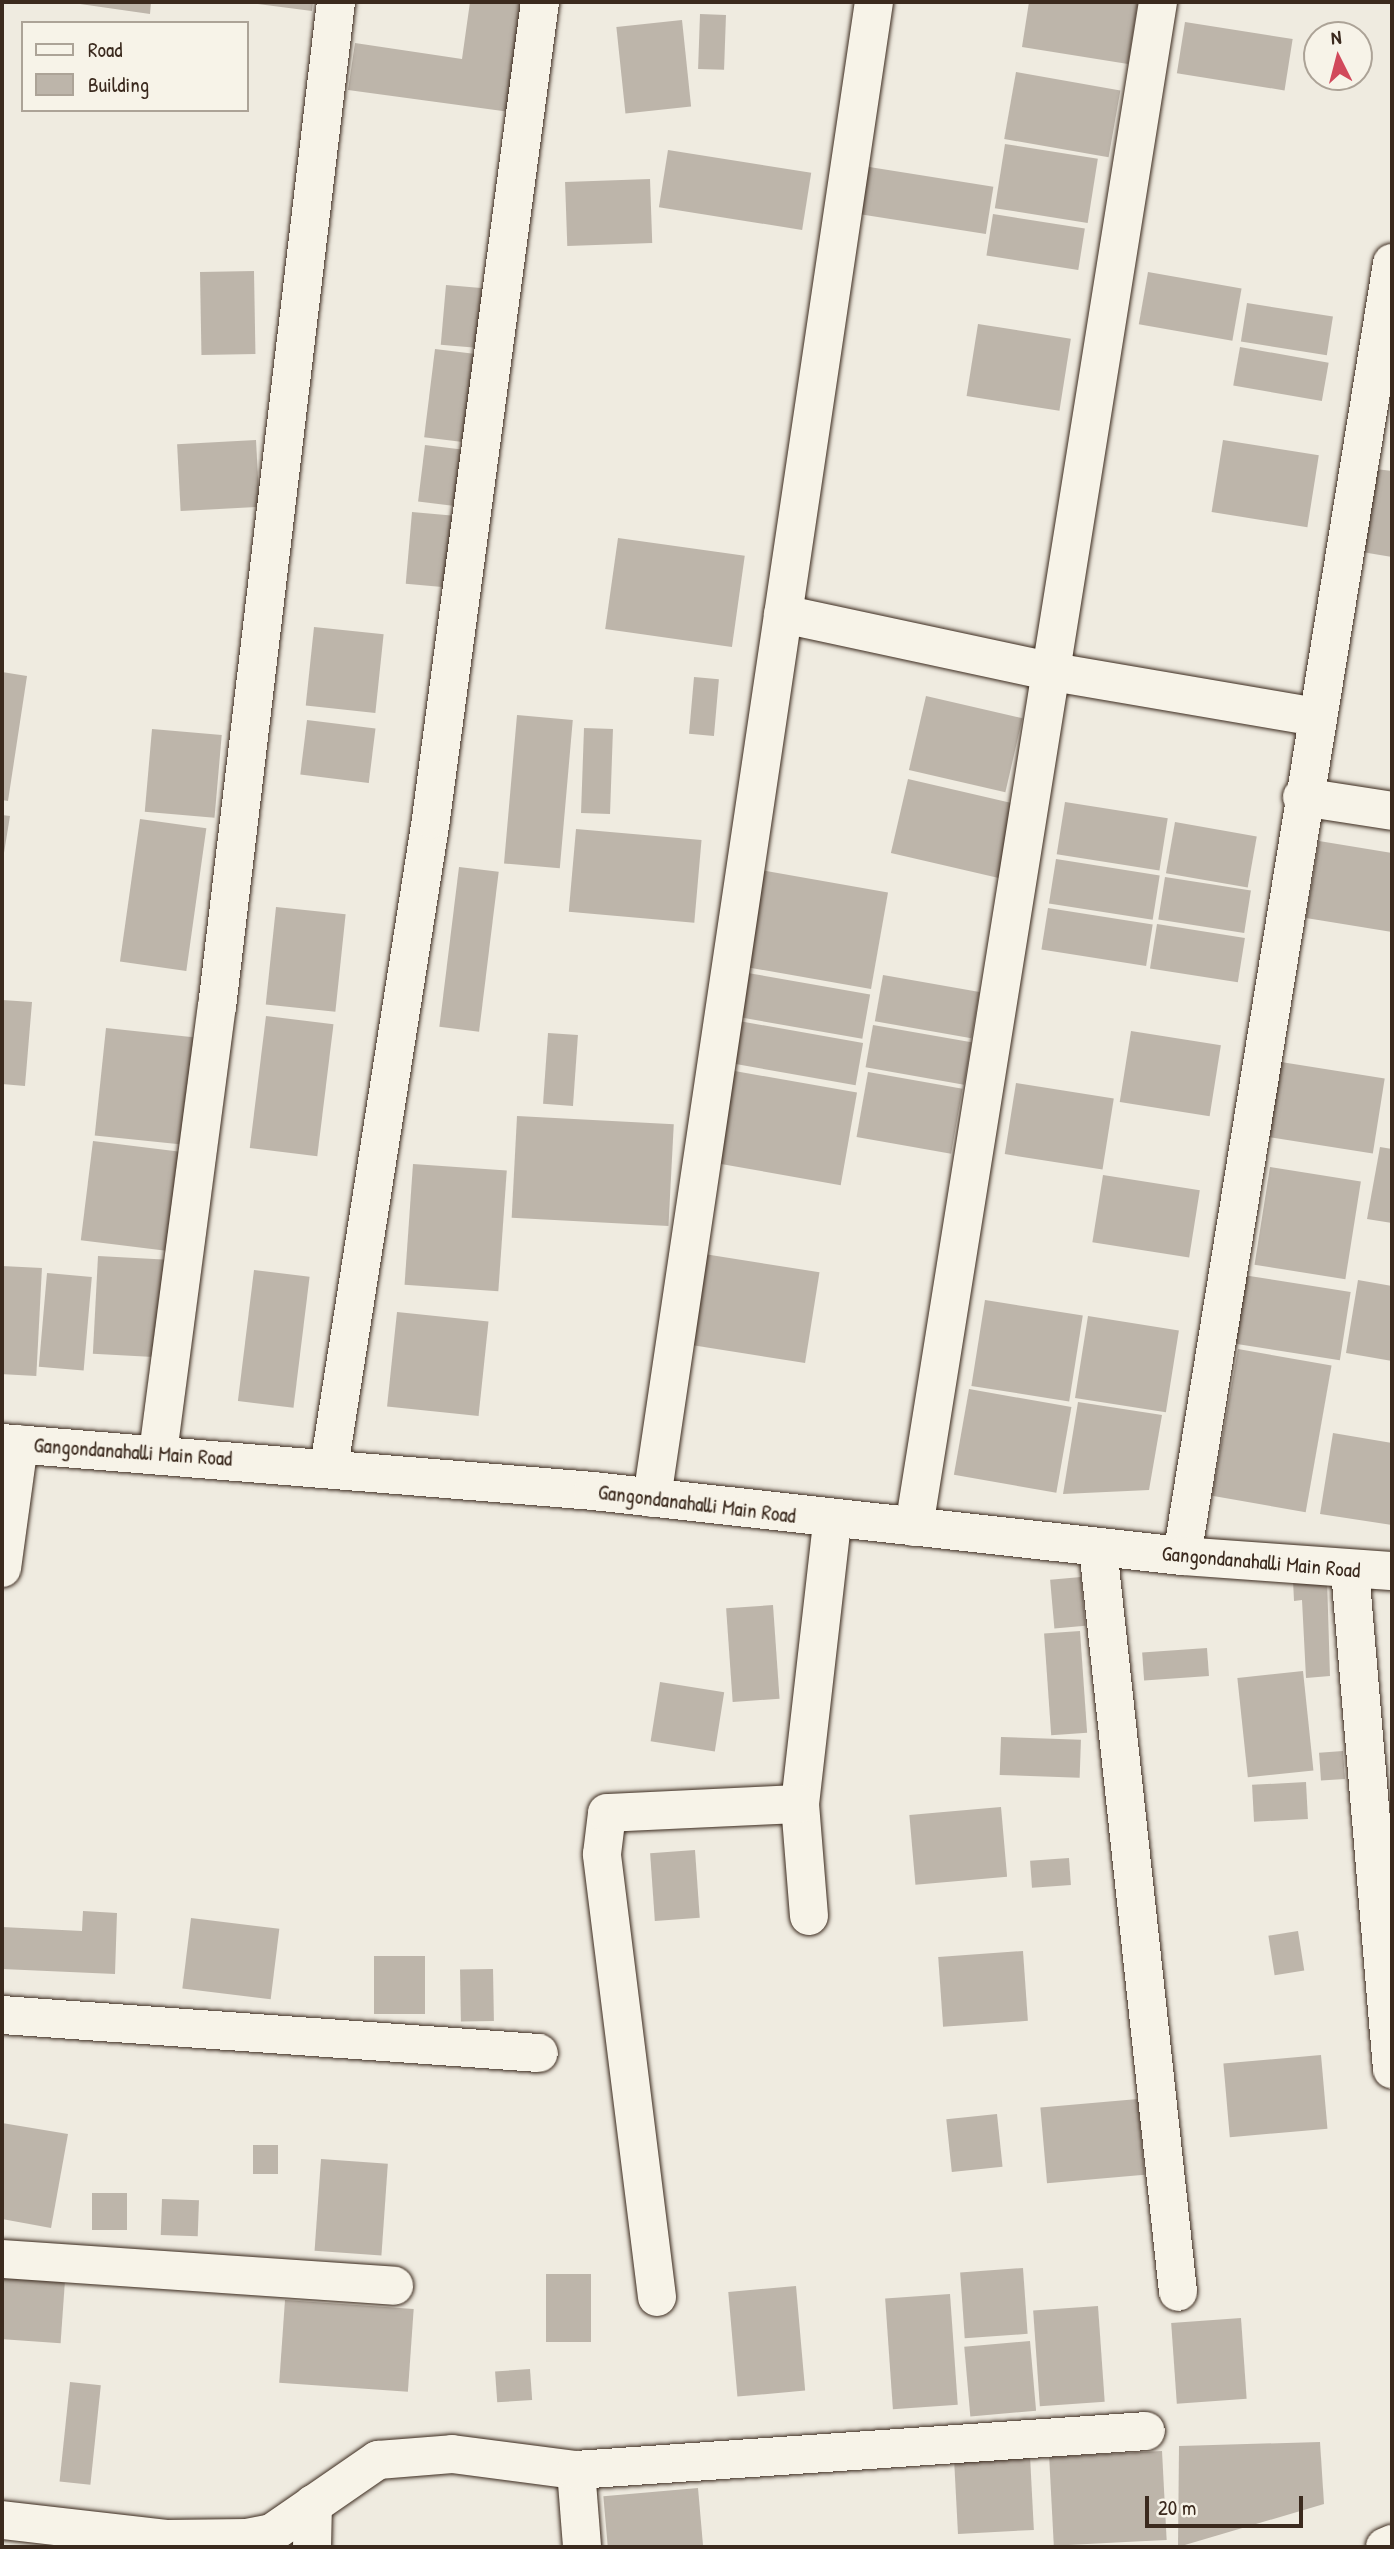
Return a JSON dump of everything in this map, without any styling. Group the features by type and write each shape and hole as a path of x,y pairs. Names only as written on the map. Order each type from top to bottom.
{"street":[{"path":"158,1453 217,1007 336,2"},
{"path":"329,1467 431,819 540,2"},
{"path":"652,1498 874,2"},
{"path":"914,1527 1053,672 1158,2"},
{"path":"1182,1556 1302,797 1392,263"},
{"path":"783,614 1053,672 1315,717"},
{"path":"1302,797 1392,811"},
{"path":"2,1568 10,1444"},
{"name":"Gangondanahalli Main Road","path":"10,1444 329,1467 652,1498 832,1521 914,1527 1098,1548 1350,1570 1392,1571"},
{"path":"809,1916 800,1804 832,1521"},
{"path":"1098,1548 1178,2292"},
{"path":"1350,1570 1392,2069"},
{"path":"657,2297 602,1854 607,1813 800,1804"},
{"path":"2,2015 539,2053"},
{"path":"2,2259 394,2286"},
{"path":"2,2520 166,2539 247,2538 272,2533 378,2460 452,2454 576,2470 1146,2431"},
{"path":"576,2470 582,2547"},
{"path":"312,2547 313,2504"},
{"path":"1385,2547 1392,2544"}],"building":[{"path":"66,2 151,2 150,14"},
{"path":"242,2 313,2 312,11"},
{"path":"470,2 526,2 510,112 348,90 355,43 462,59"},
{"path":"1029,2 1138,2 1128,64 1022,47"},
{"path":"700,14 726,15 724,70 698,69"},
{"path":"682,20 691,107 625,113 616,27"},
{"path":"1185,22 1293,39 1285,90 1177,73"},
{"path":"1016,72 1120,90 1109,157 1004,139"},
{"path":"1005,144 1098,159 1088,223 995,208"},
{"path":"668,150 811,173 802,230 659,207"},
{"path":"863,166 993,187 986,234 855,213"},
{"path":"650,179 652,243 567,246 565,182"},
{"path":"993,214 1085,229 1078,270 986,255"},
{"path":"254,271 255,354 201,355 200,272"},
{"path":"1148,272 1242,288 1232,341 1139,324"},
{"path":"446,285 493,289 488,349 441,345"},
{"path":"1247,303 1333,317 1327,355 1241,342"},
{"path":"978,324 1071,339 1059,411 967,396"},
{"path":"1240,347 1329,363 1322,401 1233,385"},
{"path":"435,349 484,355 473,443 424,437"},
{"path":"256,440 260,507 181,511 177,444"},
{"path":"1223,440 1319,455 1307,527 1212,512"},
{"path":"425,445 468,450 461,507 418,502"},
{"path":"1376,469 1392,471 1392,557 1362,552"},
{"path":"412,512 457,516 451,588 406,584"},
{"path":"618,538 745,556 732,647 605,629"},
{"path":"314,627 384,634 375,713 306,706"},
{"path":"2,672 27,676 8,801 2,800"},
{"path":"694,677 719,679 714,736 689,734"},
{"path":"926,696 1022,718 1005,792 909,770"},
{"path":"517,715 573,720 560,868 504,863"},
{"path":"307,720 375,728 369,783 300,775"},
{"path":"584,728 613,729 610,814 581,813"},
{"path":"152,729 222,735 214,818 145,812"},
{"path":"908,779 1019,805 1002,879 891,853"},
{"path":"1065,802 1168,818 1159,871 1057,854"},
{"path":"2,815 10,816 3,859 2,859"},
{"path":"140,819 206,828 186,971 120,962"},
{"path":"1175,822 1257,836 1248,888 1166,873"},
{"path":"576,829 702,840 694,923 569,912"},
{"path":"1319,841 1392,853 1392,932 1306,918"},
{"path":"1056,859 1160,875 1153,920 1049,903"},
{"path":"459,867 499,872 479,1032 439,1027"},
{"path":"760,870 888,893 871,989 743,967"},
{"path":"1165,877 1251,891 1244,933 1158,919"},
{"path":"276,907 346,914 335,1012 266,1004"},
{"path":"1048,908 1153,925 1146,966 1041,949"},
{"path":"1157,924 1245,938 1238,982 1150,968"},
{"path":"748,973 870,995 862,1039 740,1017"},
{"path":"883,975 980,992 971,1038 875,1021"},
{"path":"2,1000 32,1002 25,1086 2,1084"},
{"path":"266,1016 333,1024 317,1156 250,1148"},
{"path":"739,1021 863,1043 856,1085 732,1063"},
{"path":"873,1025 971,1042 964,1085 866,1067"},
{"path":"106,1028 200,1038 189,1145 95,1135"},
{"path":"1131,1031 1221,1045 1210,1116 1120,1102"},
{"path":"548,1033 578,1035 573,1106 543,1104"},
{"path":"1281,1062 1385,1078 1373,1153 1269,1137"},
{"path":"729,1070 857,1093 841,1185 713,1163"},
{"path":"868,1072 963,1089 951,1154 857,1137"},
{"path":"1016,1083 1114,1098 1103,1170 1005,1154"},
{"path":"517,1116 674,1124 668,1226 512,1218"},
{"path":"93,1141 184,1152 172,1251 81,1240"},
{"path":"1380,1147 1392,1149 1392,1223 1367,1219"},
{"path":"413,1164 507,1171 498,1291 405,1285"},
{"path":"1270,1167 1361,1181 1345,1279 1255,1265"},
{"path":"1103,1175 1200,1190 1189,1257 1092,1242"},
{"path":"698,1253 819,1272 805,1363 684,1344"},
{"path":"98,1256 168,1260 163,1358 93,1354"},
{"path":"2,1266 42,1268 36,1376 2,1374"},
{"path":"254,1270 310,1277 293,1408 238,1401"},
{"path":"47,1273 92,1277 84,1371 39,1367"},
{"path":"1243,1275 1351,1292 1340,1360 1232,1343"},
{"path":"1358,1280 1392,1286 1392,1361 1346,1353"},
{"path":"985,1300 1083,1315 1069,1401 971,1386"},
{"path":"397,1312 488,1322 479,1416 387,1406"},
{"path":"1088,1316 1179,1330 1166,1412 1075,1398"},
{"path":"1238,1349 1332,1365 1306,1512 1212,1496"},
{"path":"969,1389 1071,1407 1056,1493 954,1475"},
{"path":"1078,1402 1162,1415 1149,1490 1063,1494"},
{"path":"1333,1433 1392,1443 1392,1525 1320,1514"},
{"path":"1081,1577 1085,1626 1054,1629 1050,1580"},
{"path":"1327,1579 1330,1676 1306,1678 1302,1600 1294,1601 1293,1580"},
{"path":"773,1605 780,1699 733,1702 726,1608"},
{"path":"1080,1631 1087,1733 1051,1735 1044,1634"},
{"path":"1207,1648 1209,1676 1144,1680 1142,1653"},
{"path":"1303,1671 1313,1770 1248,1777 1237,1678"},
{"path":"660,1682 724,1692 715,1751 651,1741"},
{"path":"1001,1737 1081,1740 1080,1778 1000,1775"},
{"path":"1343,1751 1345,1779 1321,1781 1319,1753"},
{"path":"1306,1782 1308,1819 1254,1822 1252,1785"},
{"path":"1001,1807 1007,1877 915,1885 909,1815"},
{"path":"695,1850 700,1918 655,1921 650,1853"},
{"path":"1069,1858 1071,1885 1032,1888 1030,1861"},
{"path":"83,1911 117,1913 115,1974 2,1969 2,1927 82,1931"},
{"path":"191,1918 279,1929 271,1999 182,1988"},
{"path":"1298,1931 1304,1971 1275,1975 1268,1936"},
{"path":"1023,1951 1028,2021 943,2027 938,1957"},
{"path":"374,1956 425,1956 425,2014 374,2014"},
{"path":"493,1969 494,2021 461,2022 460,1970"},
{"path":"1321,2055 1327,2129 1230,2137 1223,2064"},
{"path":"1138,2099 1145,2175 1047,2183 1040,2108"},
{"path":"997,2114 1003,2167 952,2172 946,2119"},
{"path":"2,2123 68,2134 51,2228 2,2219"},
{"path":"253,2145 278,2145 278,2174 253,2174"},
{"path":"321,2159 388,2164 381,2255 315,2251"},
{"path":"92,2193 127,2193 127,2230 92,2230"},
{"path":"162,2199 199,2200 198,2236 161,2235"},
{"path":"1023,2268 1028,2334 965,2338 960,2272"},
{"path":"546,2274 591,2274 591,2342 546,2342"},
{"path":"2,2278 65,2282 61,2343 2,2339"},
{"path":"796,2286 805,2391 737,2397 728,2292"},
{"path":"950,2294 958,2405 893,2409 885,2299"},
{"path":"285,2300 414,2309 408,2392 279,2383"},
{"path":"1098,2306 1105,2402 1040,2406 1033,2311"},
{"path":"1241,2318 1247,2399 1177,2404 1171,2323"},
{"path":"1030,2341 1036,2411 970,2416 964,2347"},
{"path":"530,2369 532,2400 497,2402 495,2371"},
{"path":"70,2382 101,2385 90,2485 60,2481"},
{"path":"1320,2442 1324,2504 1178,2547 1179,2446"},
{"path":"1162,2451 1167,2540 1054,2546 1049,2457"},
{"path":"1030,2456 1034,2530 958,2534 954,2460"},
{"path":"698,2488 703,2547 608,2547 603,2496"}]}
